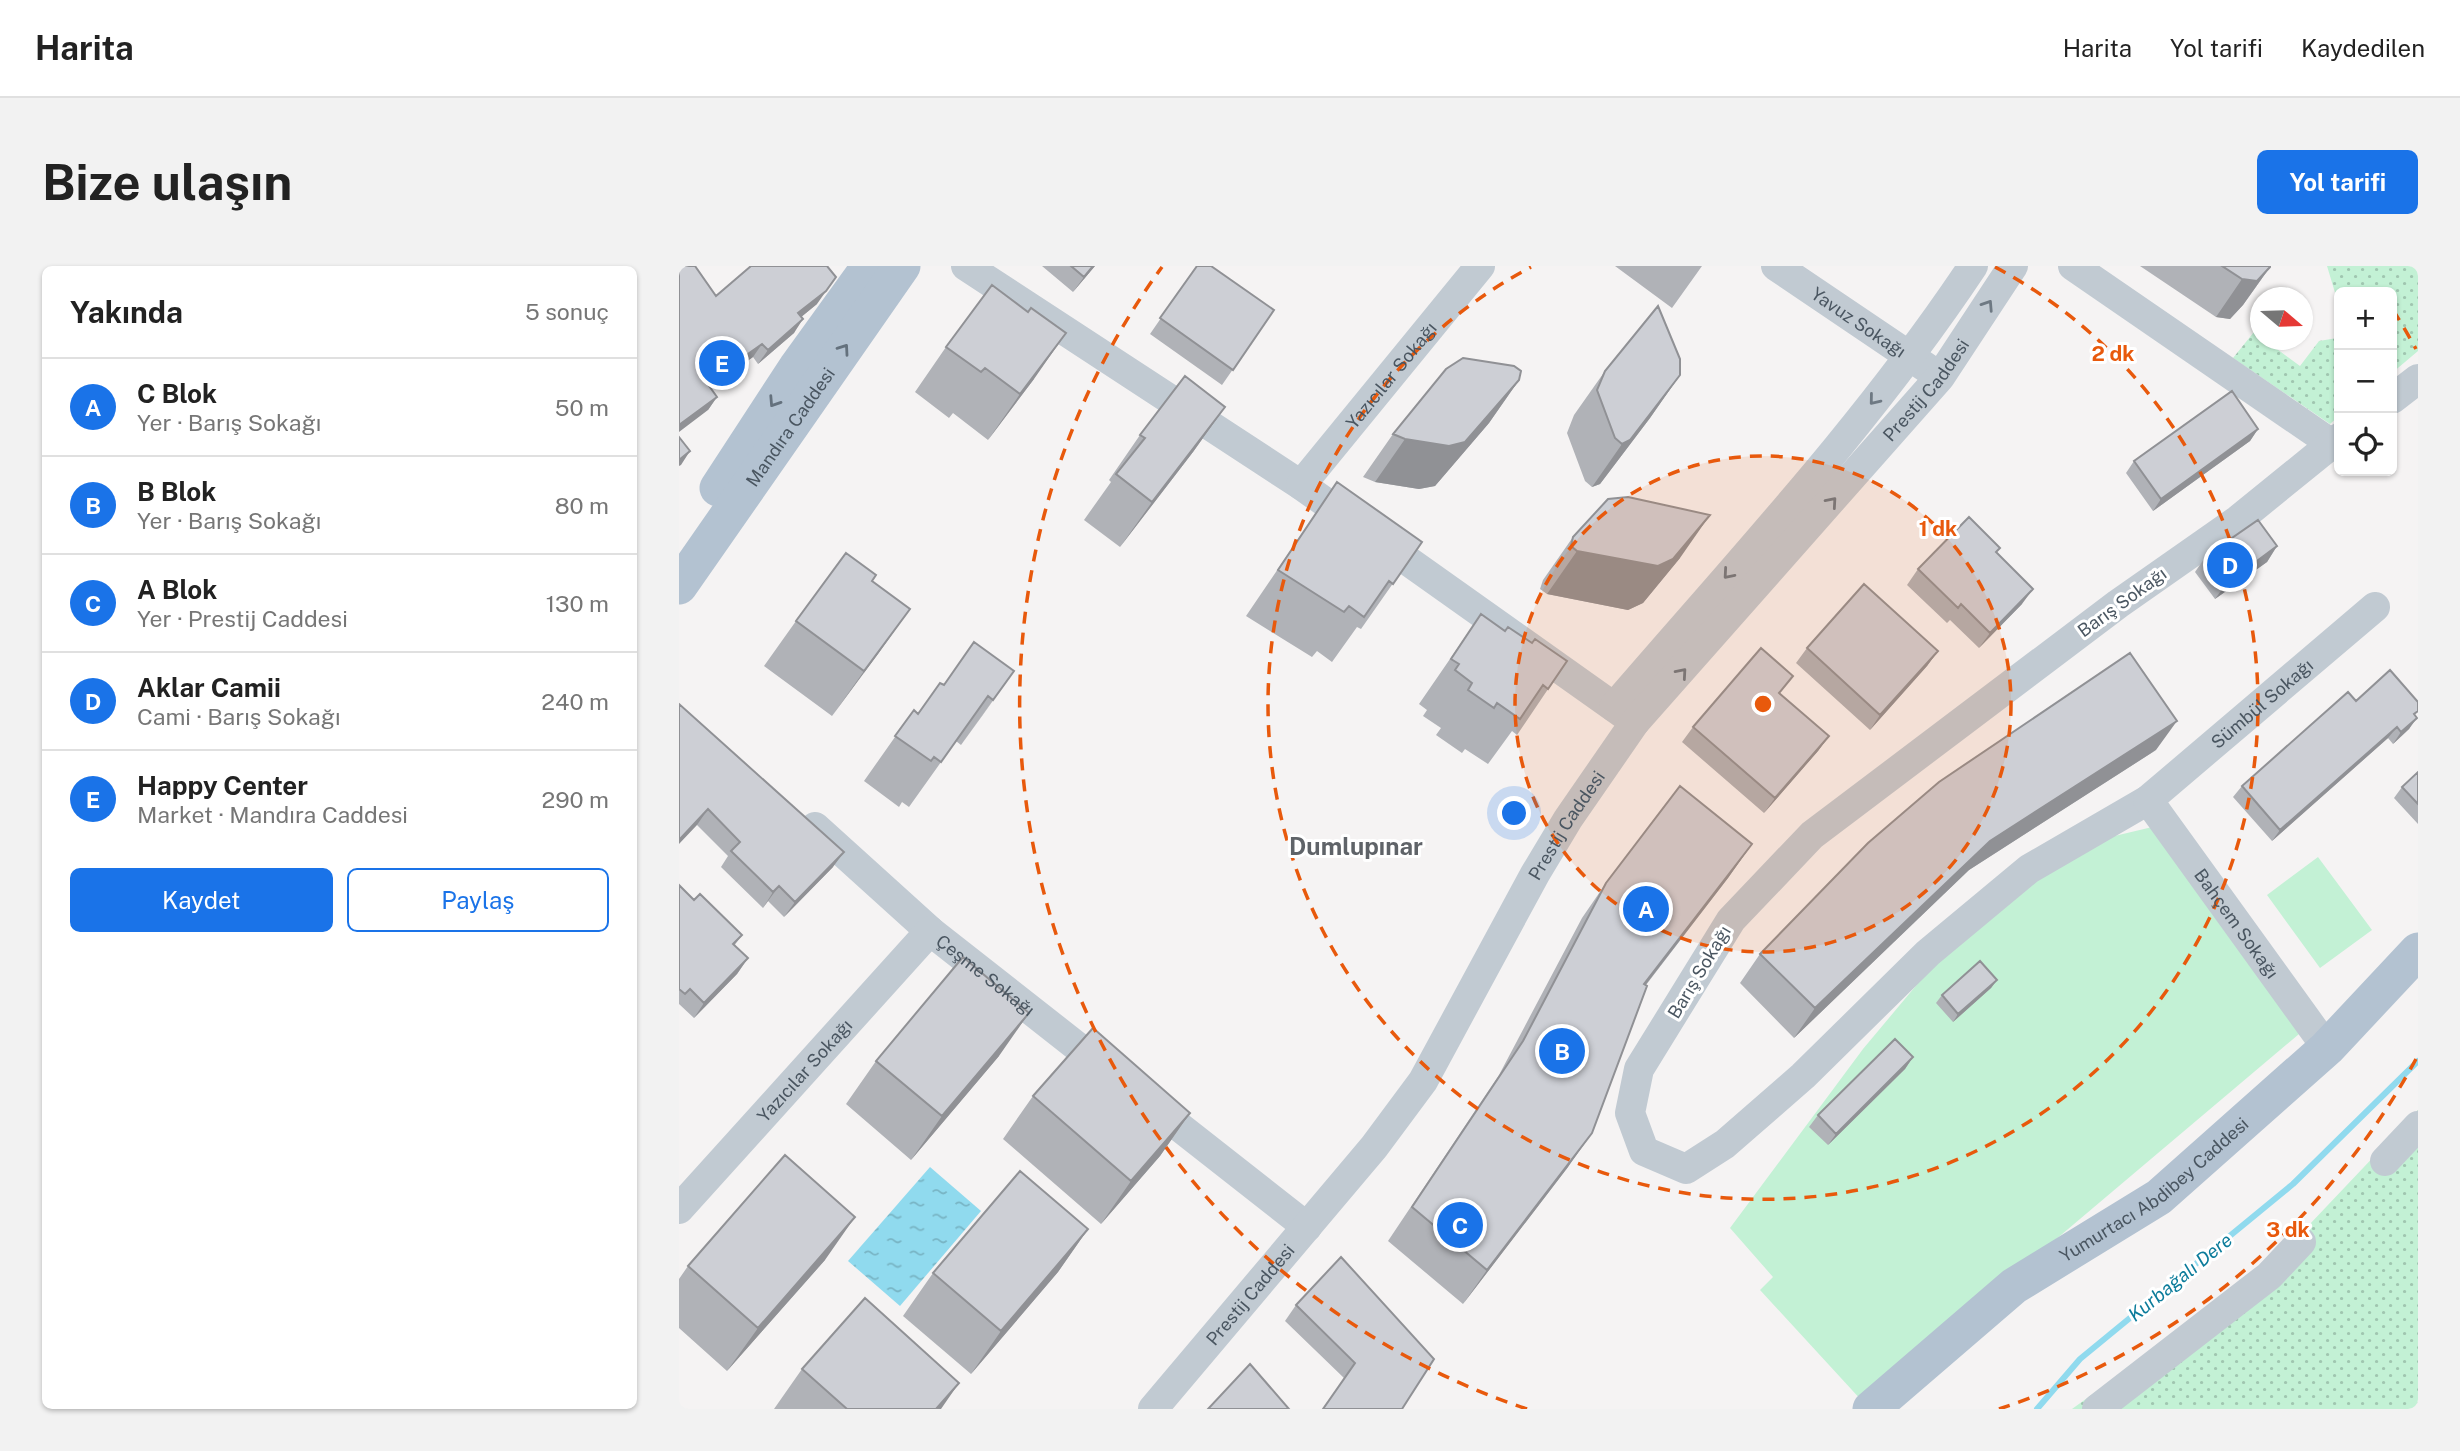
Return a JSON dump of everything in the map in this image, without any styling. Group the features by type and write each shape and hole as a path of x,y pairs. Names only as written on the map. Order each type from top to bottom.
{"main road":[{"name":"Mandıra Caddesi","path":"679,547 797,367 870,266"},
{"name":"Mandıra Caddesi","path":"679,586 902,266"},
{"path":"2321,1040 2418,927"},
{"name":"Yumurtacı Abdibey Caddesi","path":"1871,1409 2014,1286 2159,1197 2321,1040 2418,951"}],"street":[{"path":"966,266 1301,485 1625,715"},
{"name":"Yazıcılar Sokağı","path":"1301,485 1480,266"},
{"name":"Yavuz Sokağı","path":"1776,266 1940,377"},
{"name":"Prestij Caddesi","path":"1153,1409 1374,1147 1423,1081 1625,715 1910,356 1973,266"},
{"name":"Prestij Caddesi","path":"1625,715 1940,377 2013,266"},
{"path":"2073,266 2334,440"},
{"path":"2397,395 2418,379"},
{"name":"Barış Sokağı","path":"2148,800 2029,869 1928,953 1803,1076 1725,1144 1686,1169 1644,1151 1630,1113 1639,1069 1731,920 1812,835 2118,604 2238,520 2334,443"},
{"name":"Sümbül Sokağı","path":"2148,800 2375,607"},
{"name":"Bahçem Sokağı","path":"2148,800 2321,1040"},
{"name":"Çeşme Sokağı","path":"789,804 930,931 1307,1227"},
{"name":"Yazıcılar Sokağı","path":"679,1209 930,931"},
{"path":"2385,1161 2418,1126"},
{"path":"2097,1409 2269,1276 2301,1242"}],"green space":[{"path":"2327,266 2418,266 2418,351 2397,369 2397,287 2334,287 2334,289"},
{"path":"2250,337 2250,350 2278,350 2300,366 2319,341 2334,338 2334,420 2330,424 2233,358"},
{"path":"2165,824 2305,1029 1863,1402 1760,1290 1773,1277 1730,1228 1863,1049 1981,908 2085,843"},
{"path":"2318,857 2372,930 2320,968 2267,895"},
{"path":"2418,1110 2418,1409 2072,1409 2272,1264"}],"water":[{"path":"930,1167 981,1211 900,1306 848,1261"}],"building":[{"path":"679,266 695,266 716,296 751,266 827,266 836,277 826,291 798,313 803,319 768,350 762,344 707,383 717,397 679,425"},
{"path":"1071,266 1093,266 1084,277"},
{"path":"1197,266 1211,266 1274,310 1233,370 1160,318"},
{"path":"2222,266 2270,267 2257,281 2242,279"},
{"path":"992,285 1028,312 1031,308 1066,333 1020,394 985,368 981,372 946,347"},
{"path":"1658,306 1680,359 1680,375 1630,440 1622,444 1615,438 1597,390 1605,371"},
{"path":"1463,358 1514,366 1521,371 1519,380 1465,442 1449,446 1405,439 1393,434 1446,369"},
{"path":"1185,376 1225,407 1152,502 1116,474 1145,438 1140,435"},
{"path":"2232,391 2258,429 2161,499 2134,461"},
{"path":"679,437 690,451 679,460"},
{"path":"1337,482 1422,542 1393,584 1389,581 1364,617 1349,606 1344,612 1278,570"},
{"path":"1628,497 1710,515 1673,559 1658,566 1577,551 1571,546 1573,537 1608,499"},
{"path":"1969,517 2000,548 1996,552 2033,589 1990,633 1961,604 1958,608 1918,569"},
{"path":"2258,520 2277,546 2226,584 2206,556"},
{"path":"846,553 876,575 872,581 910,609 864,671 796,621"},
{"path":"1864,584 1938,651 1880,715 1807,648"},
{"path":"1481,614 1505,631 1508,627 1532,643 1535,639 1567,661 1548,689 1543,685 1520,719 1497,703 1494,708 1468,690 1472,683 1455,670 1459,664 1451,659"},
{"path":"974,642 1014,671 993,700 988,696 941,762 934,757 931,761 895,736 914,710 918,714 940,683 944,685"},
{"path":"1761,648 1793,676 1779,693 1829,736 1775,798 1693,727"},
{"path":"2130,653 2177,721 1990,841 1815,1008 1760,954 1868,843 1939,782"},
{"path":"2390,670 2418,702 2418,711 2414,714 2417,718 2401,732 2397,727 2280,830 2242,786 2348,692 2356,701"},
{"path":"679,704 844,852 795,902 779,886 773,892 731,851 740,842 708,809 679,840"},
{"path":"2418,772 2418,804 2402,787"},
{"path":"1680,786 1752,844 1644,984 1647,986 1592,1133 1487,1270 1412,1207 1523,1041 1606,883"},
{"path":"679,885 694,900 700,894 742,935 733,944 748,958 704,1003 690,989 685,994 679,989"},
{"path":"963,957 1029,1013 942,1116 876,1061"},
{"path":"1980,961 1997,980 1958,1014 1942,995"},
{"path":"1093,1028 1190,1113 1131,1181 1033,1096"},
{"path":"1895,1039 1913,1057 1836,1134 1818,1115"},
{"path":"785,1155 855,1217 758,1328 688,1266"},
{"path":"1020,1171 1088,1229 1001,1331 933,1273"},
{"path":"1341,1257 1434,1359 1402,1409 1323,1409 1355,1363 1296,1305"},
{"path":"865,1298 959,1383 936,1409 847,1409 802,1369"},
{"path":"1250,1364 1289,1409 1208,1409"}],"waterway":[{"name":"Kurbağalı Dere","path":"2037,1409 2080,1359 2293,1184 2418,1061"}],"place":[{"name":"Happy Center","path":"722,363"},
{"name":"Aklar Camii","path":"2230,565"},
{"name":"C Blok","path":"1646,909"},
{"name":"B Blok","path":"1562,1051"},
{"name":"A Blok","path":"1460,1225"}],"district":[{"name":"Dumlupınar","path":"1356,846"}]}
